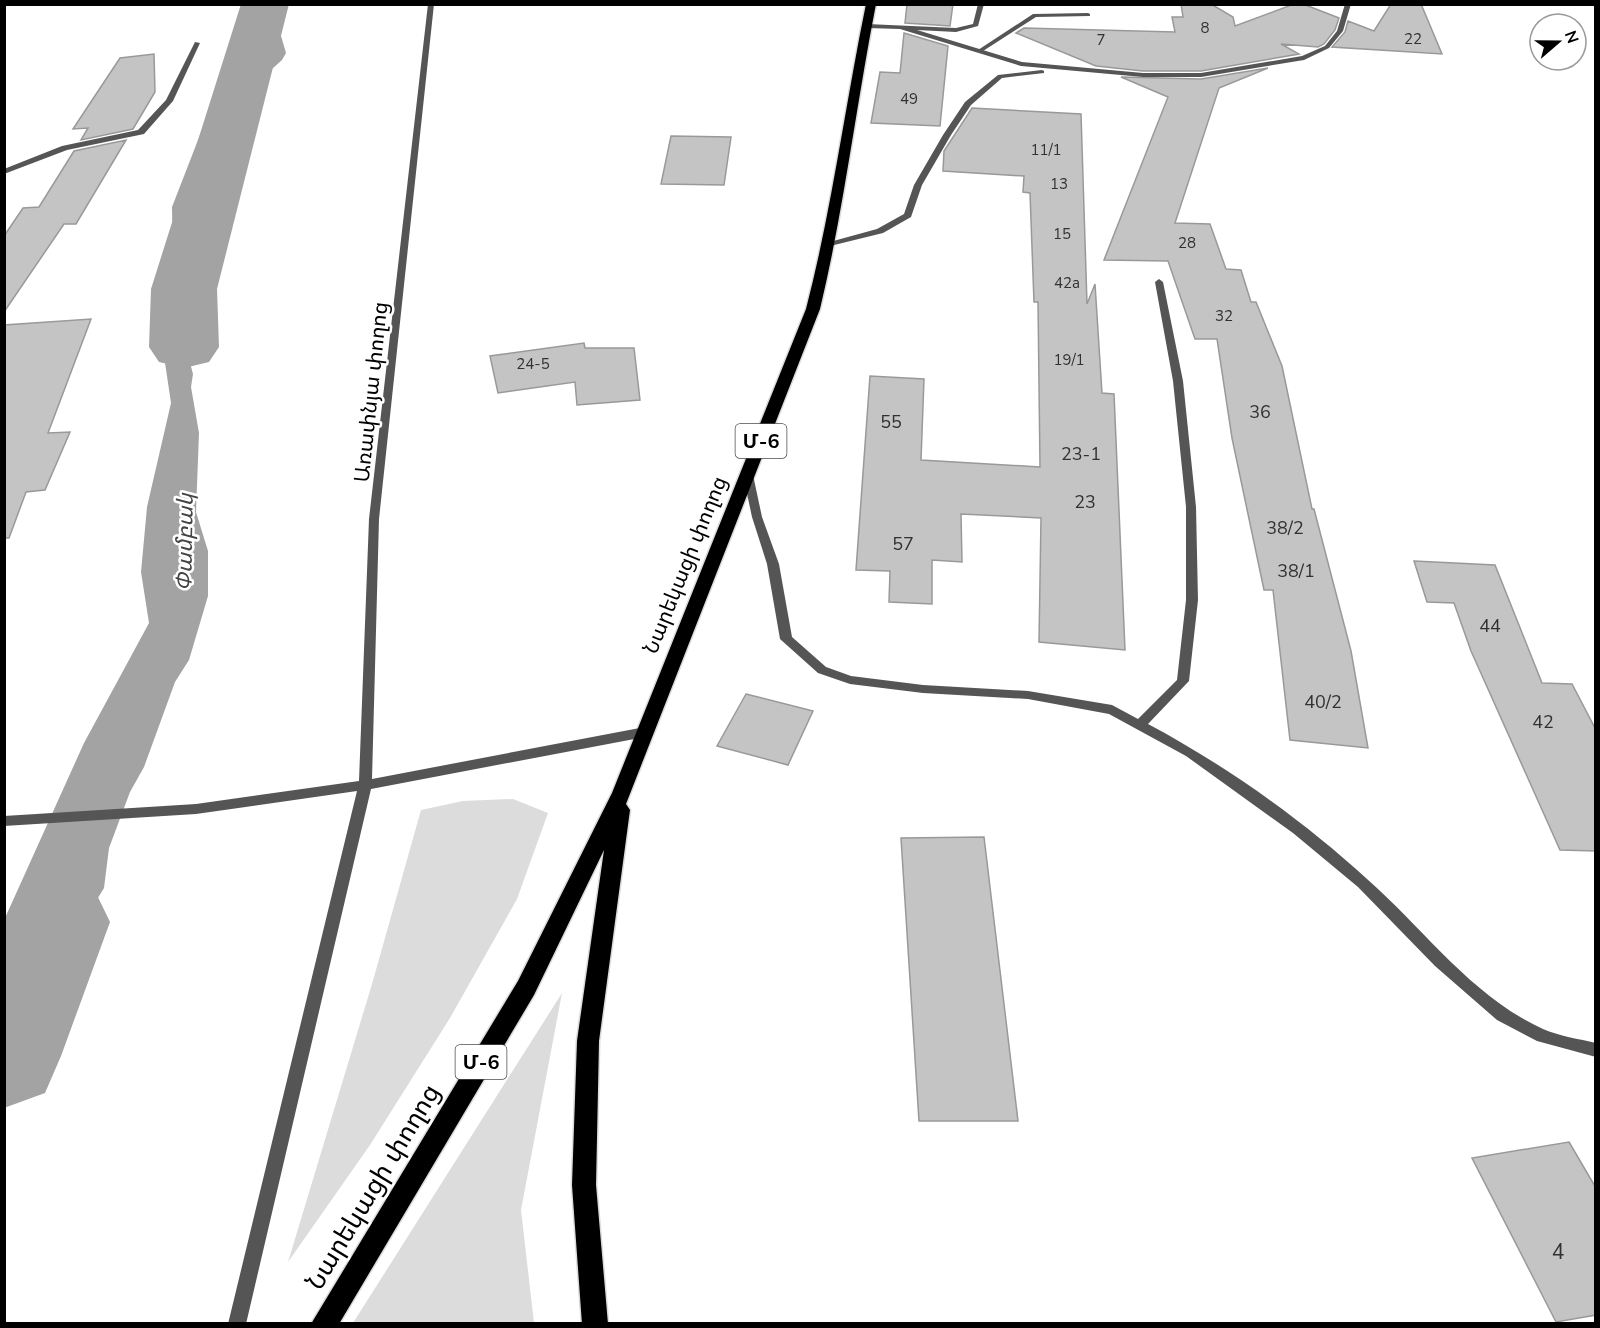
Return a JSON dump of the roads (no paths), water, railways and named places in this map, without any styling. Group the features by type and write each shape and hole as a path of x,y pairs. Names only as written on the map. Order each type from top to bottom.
{"highway":[{"name":"Նարեկացի փողոց","path":"324,1323 526,988 622,793 813,309 829,245 849,114 871,4"},
{"name":"Նարեկացի փողոց","path":"595,1323 584,1185 588,1041 622,793"}],"street":[{"name":"Առափնյա փողոց","path":"237,1323 365,785 374,519 431,4"},
{"path":"867,27 956,30 976,26 981,4"},
{"path":"899,27 1021,64 1082,70 1201,75 1304,58 1327,47 1340,31 1348,4"},
{"path":"981,50 1035,15 1088,15"},
{"path":"4,172 65,148 141,132 169,101 197,43"},
{"path":"829,245 880,231 908,214 918,185 933,162 946,135 968,104 1000,76 1082,70"},
{"path":"1140,725 1183,681 1192,600 1191,507 1181,404 1159,282"},
{"path":"748,475 758,518 773,564 786,639 822,670 850,680 923,689 1028,695 1112,710 1191,753 1298,829 1363,883 1440,962 1502,1015 1542,1036 1596,1050"},
{"path":"4,821 196,808 365,785 645,732"}],"water":[{"path":"248,5 272,5 286,53 282,60 262,78 258,97 245,120 245,139 228,156 221,170 209,183 206,203 199,218 213,256 196,289 185,344 193,374 191,387 199,433 196,512 208,551 208,596 189,660 175,682 144,767 130,792 109,848 104,888 5,1050 5,918 84,743 149,623 141,572 147,507 171,403 158,316 173,272 172,207 217,91 226,55 242,30"}],"waterway":[{"name":"Փամբակ","path":"184,347 184,289 265,4"},
{"name":"Փամբակ","path":"4,1056 57,922"}]}
